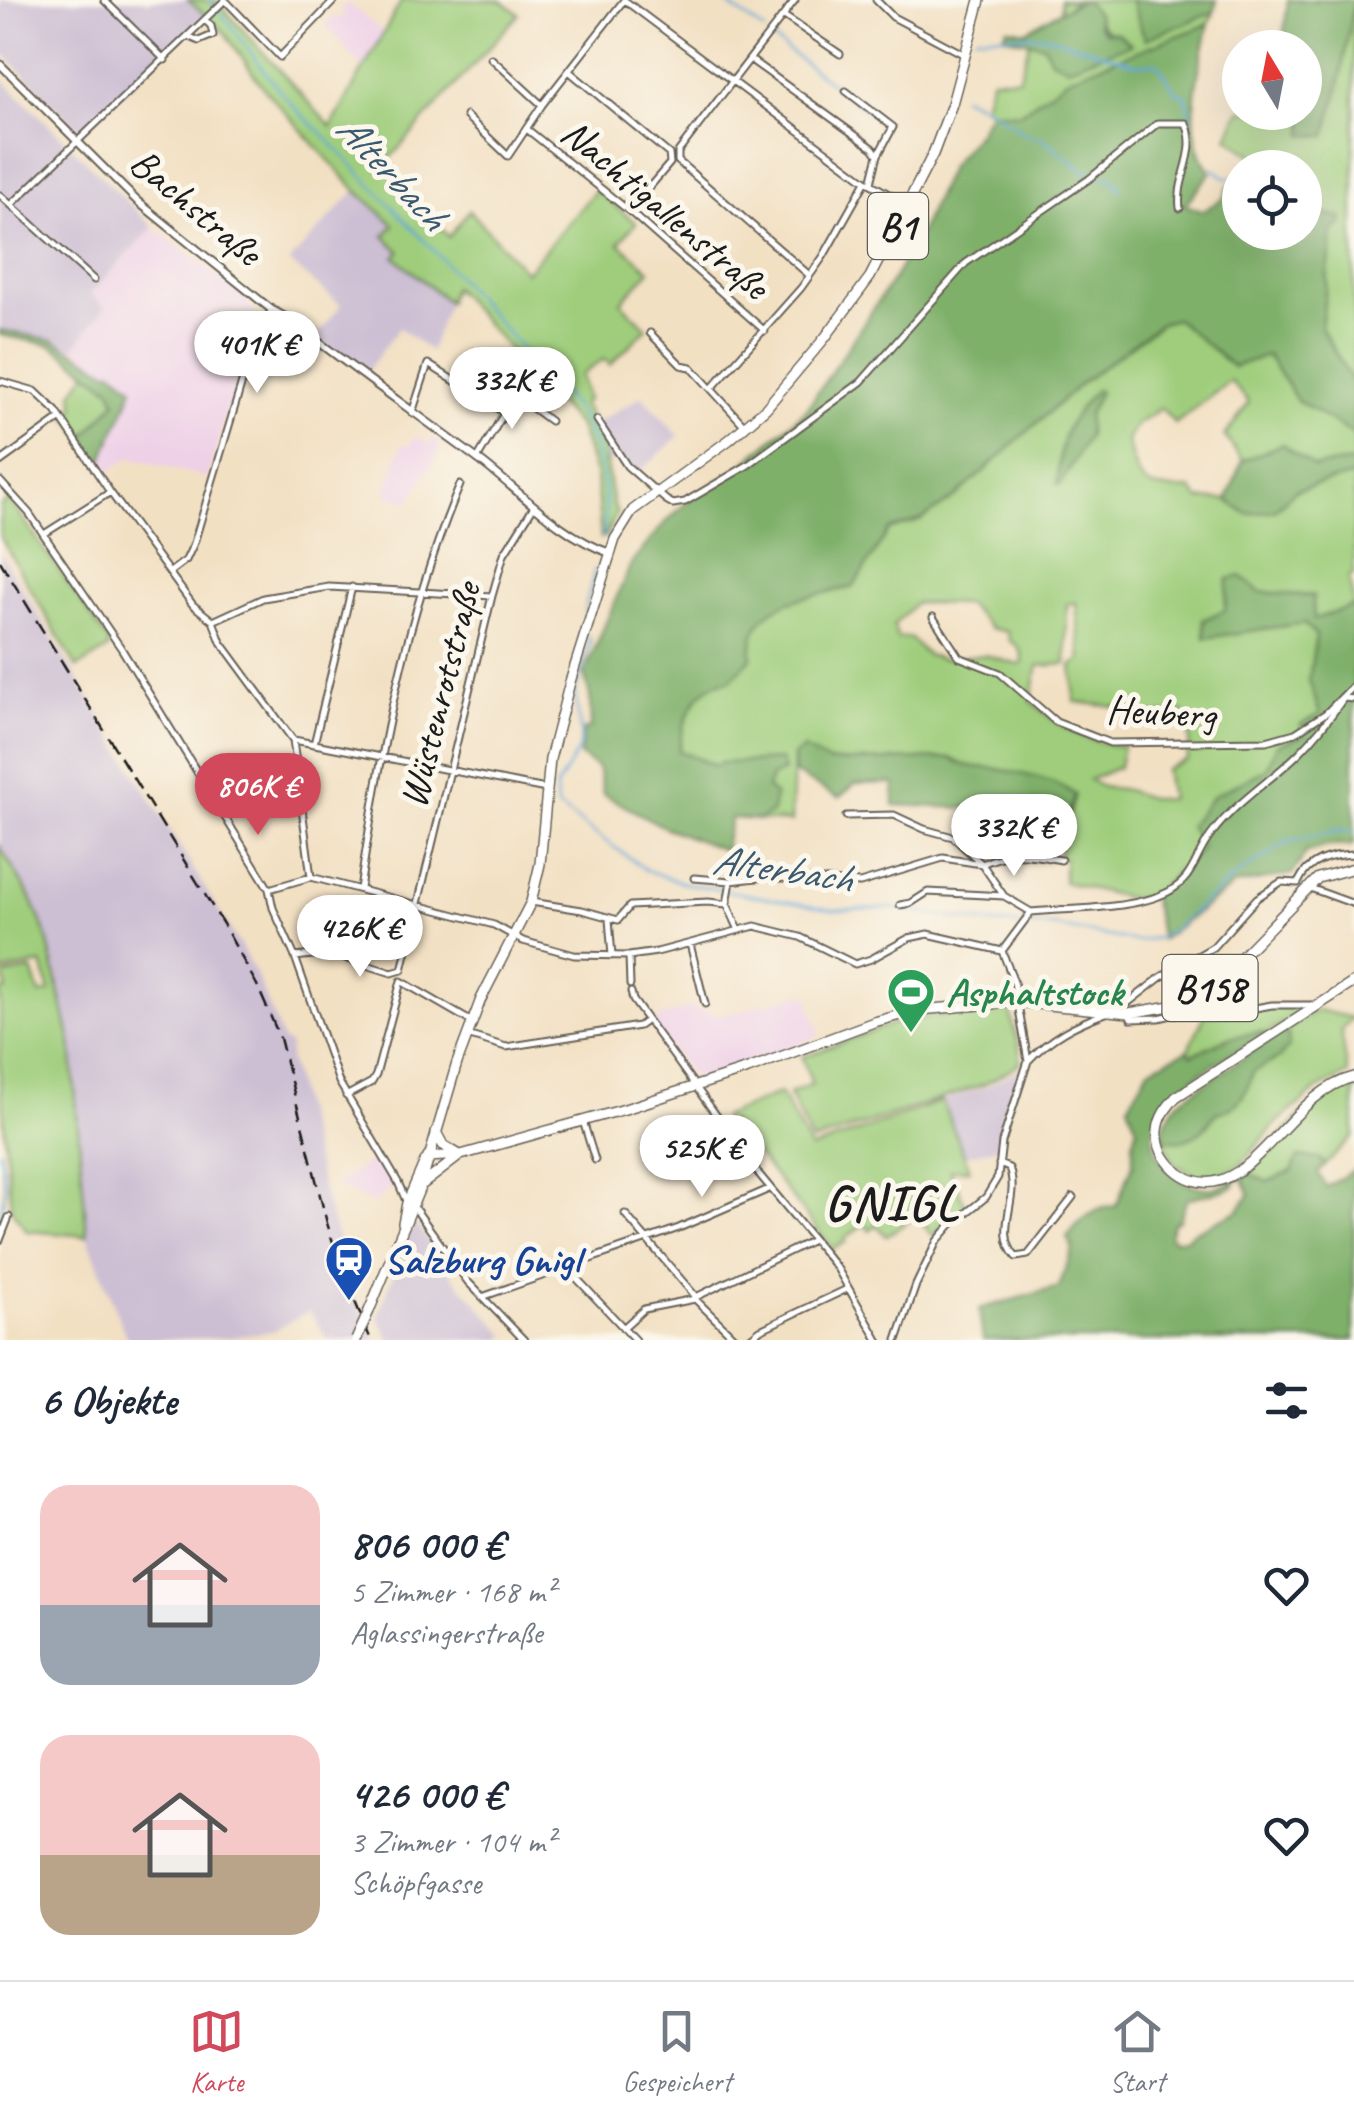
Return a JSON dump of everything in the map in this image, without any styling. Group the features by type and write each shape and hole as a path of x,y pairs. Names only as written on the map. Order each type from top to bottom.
{"main road":[{"name":"B1","path":"356,1340 428,1157 472,1022 493,972 531,902 561,713 610,552 622,526 654,492 746,427 798,372 882,259 946,120 980,0"},
{"name":"B158","path":"417,1186 461,1155 695,1087 889,1018 961,1005 1017,1002 1110,1012 1152,1012 1200,996 1303,886 1328,873 1354,868"},
{"name":"B158","path":"1354,982 1176,1098 1165,1110 1158,1130 1164,1155 1172,1167 1193,1180 1226,1178 1247,1164 1309,1102 1332,1085 1354,1077"},
{"path":"436,1132 443,1146 461,1155"},
{"name":"B158","path":"428,1157 461,1155"},
{"path":"428,1157 441,1168"}],"street":[{"path":"104,0 165,60"},
{"path":"11,205 224,2 280,58 334,0"},
{"path":"466,116 508,156 542,105 624,0 869,183 909,205"},
{"path":"794,0 678,152 678,161 808,274"},
{"path":"876,0 892,17 965,55"},
{"path":"784,16 840,54"},
{"path":"190,37 200,41 212,34 206,21"},
{"path":"492,58 542,105"},
{"path":"751,60 842,125 878,156"},
{"name":"Bachstraße","path":"0,64 137,201 272,310 477,459 534,506 594,546 610,552"},
{"path":"570,72 670,154 670,163 629,212"},
{"path":"712,388 801,288 869,183 893,127 846,90"},
{"path":"597,420 626,466 673,504 685,502 816,418 861,382 966,263 1089,179 1166,120 1186,123 1192,144 1179,186 1180,208"},
{"name":"Nachtigallenstraße","path":"528,130 765,330"},
{"path":"0,195 94,280"},
{"path":"170,572 186,560 194,543 257,332 272,310"},
{"path":"650,333 681,365 691,367 746,427"},
{"path":"412,412 428,364 503,412"},
{"path":"0,380 35,391 60,418 193,604 214,621 222,642 293,740 311,877"},
{"path":"477,459 513,398 520,398 550,421"},
{"path":"0,462 60,418"},
{"path":"0,481 44,534 121,648 269,889 346,1096 409,1206 416,1210 455,1267 524,1340"},
{"path":"360,889 380,756 423,590 460,485"},
{"path":"44,534 110,492"},
{"name":"Wüstenrotstraße","path":"296,957 329,953 392,974 402,970 492,596 504,554 534,506"},
{"path":"214,621 263,598 294,591 352,587 492,596"},
{"path":"314,744 352,587"},
{"name":"Heuberg","path":"934,616 959,658 1000,673 1056,722 1110,743 1266,742 1295,733 1344,698 1354,686"},
{"path":"846,816 903,818 923,829 953,837 982,864 1004,896 1031,912 1141,900 1178,886 1194,870 1204,845 1216,830 1297,755 1344,698 1354,699"},
{"path":"293,740 546,789"},
{"path":"694,878 729,888 765,877 860,883 943,858 982,864 999,855 1019,853 1061,860"},
{"path":"1303,886 1303,870 1313,863 1354,854"},
{"path":"269,889 311,877 494,925 515,937 574,955 630,956 755,926 779,929 855,964 872,960 909,938 928,934 1002,951"},
{"path":"1318,1004 1209,1006 1144,1020 1132,1019 1124,1006 1161,977 1214,947 1258,898 1281,882 1354,904"},
{"path":"729,888 727,904 738,928"},
{"path":"900,905 932,892 1004,896"},
{"path":"531,902 618,920 630,906 727,904"},
{"path":"1002,951 1031,912"},
{"path":"609,918 612,956"},
{"path":"690,944 705,1004"},
{"path":"897,1340 916,1285 937,1242 948,1227 990,1193 997,1180 1002,1142 1028,1061 1010,968 1002,951"},
{"path":"630,956 631,988 647,1020 735,1143 813,1240 878,1340"},
{"path":"346,1096 372,1082 376,1075 401,982 472,1022"},
{"path":"1028,1061 1069,1028 1110,1012"},
{"path":"467,1035 506,1047 638,1026 647,1020"},
{"path":"583,1121 595,1160"},
{"path":"698,1160 735,1143"},
{"path":"1000,1164 1010,1168 1012,1177 1013,1196 1005,1232 1007,1244 1016,1256 1028,1255 1072,1197"},
{"path":"398,1182 417,1186"},
{"path":"482,1297 712,1216 770,1188"},
{"path":"625,1214 696,1297 813,1240"},
{"path":"0,1240 9,1217"},
{"path":"566,1267 635,1340"},
{"path":"748,1340 760,1330 848,1289"},
{"path":"623,1328 644,1309 696,1298 737,1340"}],"shaded area":[{"path":"0,0 188,0 205,15 81,133 0,50"},
{"path":"348,3 383,32 364,69 325,25 333,16 336,19 344,15 340,9"},
{"path":"0,77 153,227 90,294 105,307 73,349 53,340 0,330"},
{"path":"356,190 395,225 400,252 396,257 448,302 430,351 399,328 366,373 316,337 341,305 289,262"},
{"path":"153,227 244,295 253,311 254,321 207,478 131,457 107,472 102,464 108,437 125,414 108,371 73,349 105,307 90,295"},
{"path":"642,396 679,436 634,477 617,459 607,463 595,424"},
{"path":"418,437 430,444 432,438 441,442 436,457 409,502 385,494 402,444 410,446 412,439"},
{"path":"0,552 241,947 283,1041 290,1044 289,1057 326,1202 357,1302 375,1340 328,1340 309,1311 274,1331 227,1338 128,1340 124,1332 87,1236 71,1042 46,934 31,898 0,847"},
{"path":"801,994 808,996 818,1037 696,1081 654,1028 656,1019 692,1007 714,1014 731,1013"},
{"path":"1019,1069 998,1147 964,1156 942,1101 986,1087"},
{"path":"376,1158 393,1186 374,1203 335,1185"},
{"path":"412,1225 417,1225 453,1277 506,1335 501,1340 390,1340 378,1317"}],"green space":[{"path":"188,0 216,0 331,127 402,0 501,0 519,14 385,164 449,237 469,210 526,272 596,190 636,223 619,243 650,270 621,302 647,328 610,365 604,359 581,375 587,400 582,403 602,440 617,513 605,537 601,538 596,476 579,427 453,287 448,302 395,257 400,251 384,236 394,225 356,190 264,89 225,33"},
{"path":"1060,0 1131,0 1146,38 1214,12 1209,24 1071,76 1020,113 990,111 983,106 992,78 1019,78 1030,41 1045,45 1131,44 1105,29 1097,14 1073,2 1060,15"},
{"path":"1085,0 1105,32 1118,33 1131,44 1068,67 1051,60 1044,45 1004,36 1007,28 1026,31"},
{"path":"1131,0 1217,0 1214,12 1145,39"},
{"path":"1288,0 1354,0 1326,136 1304,135 1304,130 1322,130 1322,30 1284,30"},
{"path":"1354,0 1354,385 1321,328 1333,230 1322,216 1322,150 1246,150 1228,137 1231,130 1322,130 1322,82 1345,41"},
{"path":"1209,24 1197,80 1194,120 1196,139 1211,172 1185,205 1203,211 1222,199 1222,250 1322,250 1322,214 1342,217 1342,224 1333,230 1321,328 1354,385 1354,435 1297,400 1267,355 1233,367 1176,319 1161,323 1081,383 954,498 921,520 889,530 853,587 800,598 770,612 759,623 753,638 752,658 730,680 718,682 700,696 687,716 679,751 715,766 781,760 784,771 771,777 767,788 775,795 772,813 759,820 731,818 724,850 666,828 603,794 598,768 580,756 583,730 591,728 590,696 584,674 631,564 692,497 732,474 806,410 897,273 950,166 990,111 1020,113 1071,76"},
{"path":"1176,318 1233,367 1267,355 1297,400 1354,435 1354,462 1314,467 1282,445 1242,461 1225,436 1249,402 1230,381 1175,424 1161,408 1136,425 1127,440 1140,477 1153,487 1191,489 1199,499 1227,500 1248,514 1274,510 1296,490 1354,475 1354,574 1349,578 1354,606 1313,620 1313,596 1259,592 1228,579 1225,610 1203,620 1205,637 1304,623 1316,635 1309,680 1320,714 1305,735 1277,745 1267,769 1213,796 1200,851 1152,896 1132,899 1064,882 1064,858 1058,857 1075,795 994,769 963,767 951,758 829,762 804,750 793,756 791,822 759,820 772,813 767,788 771,777 716,766 679,751 696,699 726,672 767,613 794,600 853,587 889,530 921,520 954,498 1081,383 1161,323","holes":["915,603 967,604 990,628 1008,632 1023,663 985,655 943,659 927,655 910,638 897,638 894,625","1076,603 1081,660 1072,666 1075,702 1130,709 1132,717 1183,712 1190,739 1187,760 1165,769 1170,799 1106,788 1089,780 1119,767 1123,746 1097,742 1073,732 1031,701 1038,666 1066,664 1067,604"]},
{"path":"0,330 53,340 113,371 133,387 102,464 83,438 116,402 111,389 51,345 0,335"},
{"path":"87,372 111,389 116,401 83,438 66,415 75,409 73,393"},
{"path":"1095,390 1099,392 1088,415 1088,436 1060,485 1057,484 1065,432"},
{"path":"1282,444 1314,467 1354,462 1354,475 1296,490 1274,510 1247,514 1227,500 1242,461"},
{"path":"10,500 109,642 108,649 77,668 0,537 0,506"},
{"path":"1241,576 1260,592 1313,596 1314,619 1354,606 1354,845 1306,852 1293,874 1234,885 1161,940 1152,896 1200,851 1189,826 1213,796 1267,769 1277,745 1304,735 1301,724 1320,714 1309,680 1316,635 1304,623 1205,638 1203,620 1225,610 1228,579"},
{"path":"804,749 829,762 951,758 968,766 1038,778 1075,795 1064,825 996,809 894,805 894,783 855,784 839,798 794,773 793,756"},
{"path":"0,847 31,898 46,934 71,1042 87,1236 27,1231 11,1209 0,1076 0,991 7,990 4,975 32,970 40,994 50,992 42,964 0,972"},
{"path":"1310,1005 1266,1034 1228,1038 1192,1056 1188,1050 1208,1009"},
{"path":"1004,1008 1011,1013 1020,1063 985,1084 812,1142 789,1094 812,1084 802,1057 903,1020"},
{"path":"1318,1010 1352,1018 1341,1030 1348,1074 1316,1090 1278,1122 1240,1165 1220,1175 1200,1178 1173,1163 1163,1138 1206,1127 1216,1113 1236,1103 1245,1093 1253,1072 1279,1058 1282,1032"},
{"path":"1282,1032 1288,1034 1289,1047 1279,1058 1253,1072 1245,1093 1236,1103 1216,1113 1194,1136 1180,1140 1163,1138 1164,1125 1177,1102"},
{"path":"1266,1034 1186,1084 1157,1118 1153,1137 1164,1165 1176,1176 1205,1188 1235,1182 1223,1191 1187,1199 1170,1236 1174,1240 1188,1238 1238,1211 1250,1194 1242,1178 1249,1173 1267,1182 1292,1171 1298,1157 1320,1159 1325,1165 1318,1173 1326,1187 1354,1170 1354,1340 983,1340 979,1309 1059,1287 1073,1248 1067,1238 1088,1216 1116,1206 1133,1164 1137,1128 1128,1105 1149,1069 1188,1050 1192,1055 1228,1038"},
{"path":"1354,1081 1354,1136 1325,1165 1320,1159 1267,1182 1249,1173 1230,1181 1304,1112"},
{"path":"780,1093 811,1149 942,1101 970,1169 950,1170 966,1207 932,1235 916,1216 886,1236 876,1225 870,1230 864,1224 833,1249 730,1121 725,1124 722,1117"}],"waterway":[{"name":"Alterbach","path":"209,0 290,103 435,252 576,409 601,470 603,537"},
{"path":"722,0 765,31"},
{"path":"976,36 1044,35 1137,64 1157,63 1176,92 1186,96 1191,117"},
{"path":"773,39 872,114"},
{"path":"962,96 1025,134 1044,139 1083,171 1091,173"},
{"path":"1213,169 1222,175"},
{"path":"1101,176 1113,178 1121,190"},
{"name":"Alterbach","path":"586,618 595,569"},
{"name":"Alterbach","path":"589,636 575,694 581,734 579,749 556,787 557,806 646,870 683,883 834,910 892,908 992,924 1053,926 1135,941 1158,938 1174,929 1233,878 1287,842 1339,831 1354,832"},
{"path":"0,1150 5,1187 0,1221"}],"railway":[{"path":"0,561 257,985 280,1038 341,1268 371,1340"}],"place":[{"name":"Asphaltstock","path":"911,1034"},
{"name":"Salzburg Gnigl","path":"349,1302"}],"district":[{"name":"GNIGL","path":"892,1202"}]}
